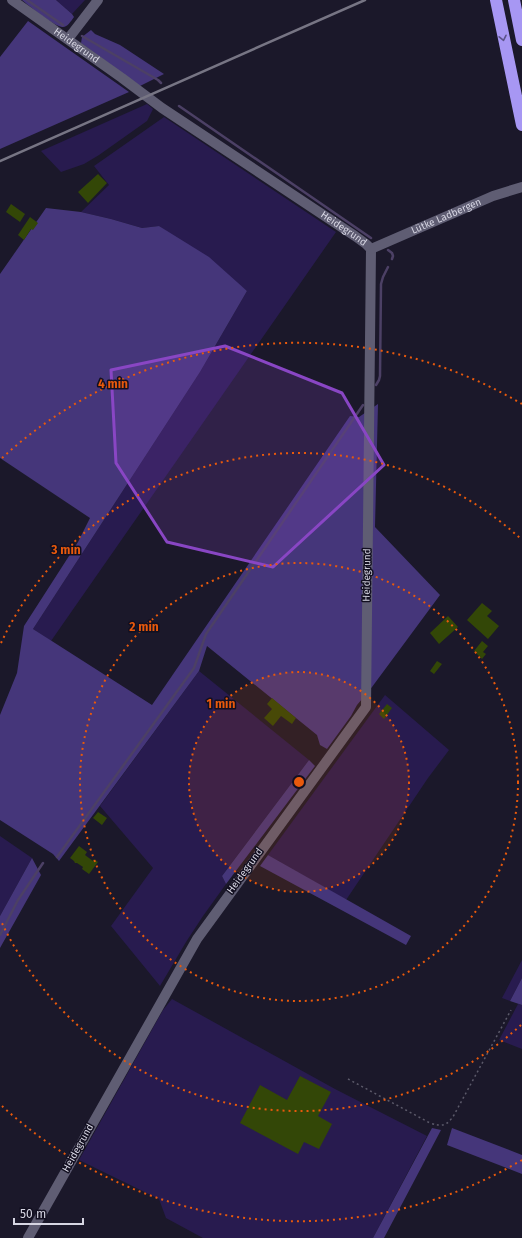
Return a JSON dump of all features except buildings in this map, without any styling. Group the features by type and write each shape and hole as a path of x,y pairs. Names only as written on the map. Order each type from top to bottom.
{"highway":[{"path":"496,0 522,125"},
{"path":"514,0 522,40"}],"street":[{"name":"Heidegrund","path":"12,0 162,108 355,236 371,249 366,707 197,939 28,1238"},
{"path":"68,39 98,0"},
{"name":"Lütke Ladbergen","path":"371,249 493,196 522,187"}],"path":[{"path":"348,1079 430,1123 437,1126 444,1125 450,1122 511,1010"}],"highlighted area":[{"path":"225,346 342,393 384,465 273,567 167,542 116,463 111,370"}],"shaded area":[{"path":"22,0 56,0 74,17 66,26 58,26"},
{"path":"56,0 85,0 72,14"},
{"path":"28,21 129,92 0,149 0,57"},
{"path":"91,30 95,34 120,45 164,74 140,86 81,43 82,37"},
{"path":"147,104 153,109 147,121 84,164 61,172 41,151"},
{"path":"164,117 336,232 51,641 33,629 200,372 247,291 159,226 142,228 81,212 109,185 94,166"},
{"path":"46,208 81,212 142,228 159,226 209,257 247,291 200,372 33,629 152,705 350,416 359,417 378,404 375,527 440,595 357,705 351,716 327,749 320,745 317,735 207,646 199,671 59,861 53,854 0,820 0,715 17,673 24,626 78,542 90,518 0,458 0,274"},
{"path":"199,671 309,760 222,876 226,884 186,942 160,986 111,926 153,868 100,806"},
{"path":"385,695 449,750 428,778 346,900 268,855"},
{"path":"309,760 315,766 226,884 222,876"},
{"path":"0,836 32,858 0,916"},
{"path":"268,855 411,936 406,945 260,866"},
{"path":"32,858 41,875 0,948 0,916"},
{"path":"522,960 522,978 510,1001 502,998"},
{"path":"522,978 522,1005 510,1001"},
{"path":"172,999 335,1089 427,1136 373,1238 203,1238 166,1218 159,1199 79,1160 163,1010"},
{"path":"518,1004 522,1005 522,1049 499,1040"},
{"path":"432,1128 441,1130 384,1238 373,1238"},
{"path":"452,1128 522,1155 522,1174 447,1145"}],"waterway":[{"path":"27,0 63,25"},
{"path":"82,36 161,83"},
{"path":"179,106 371,238"},
{"path":"388,250 392,253 392,259"},
{"path":"376,385 380,376 381,284 388,267"},
{"path":"57,857 194,668 206,634 363,405"},
{"path":"0,935 18,900 43,863"}],"railway":[{"path":"0,161 365,0"}]}
